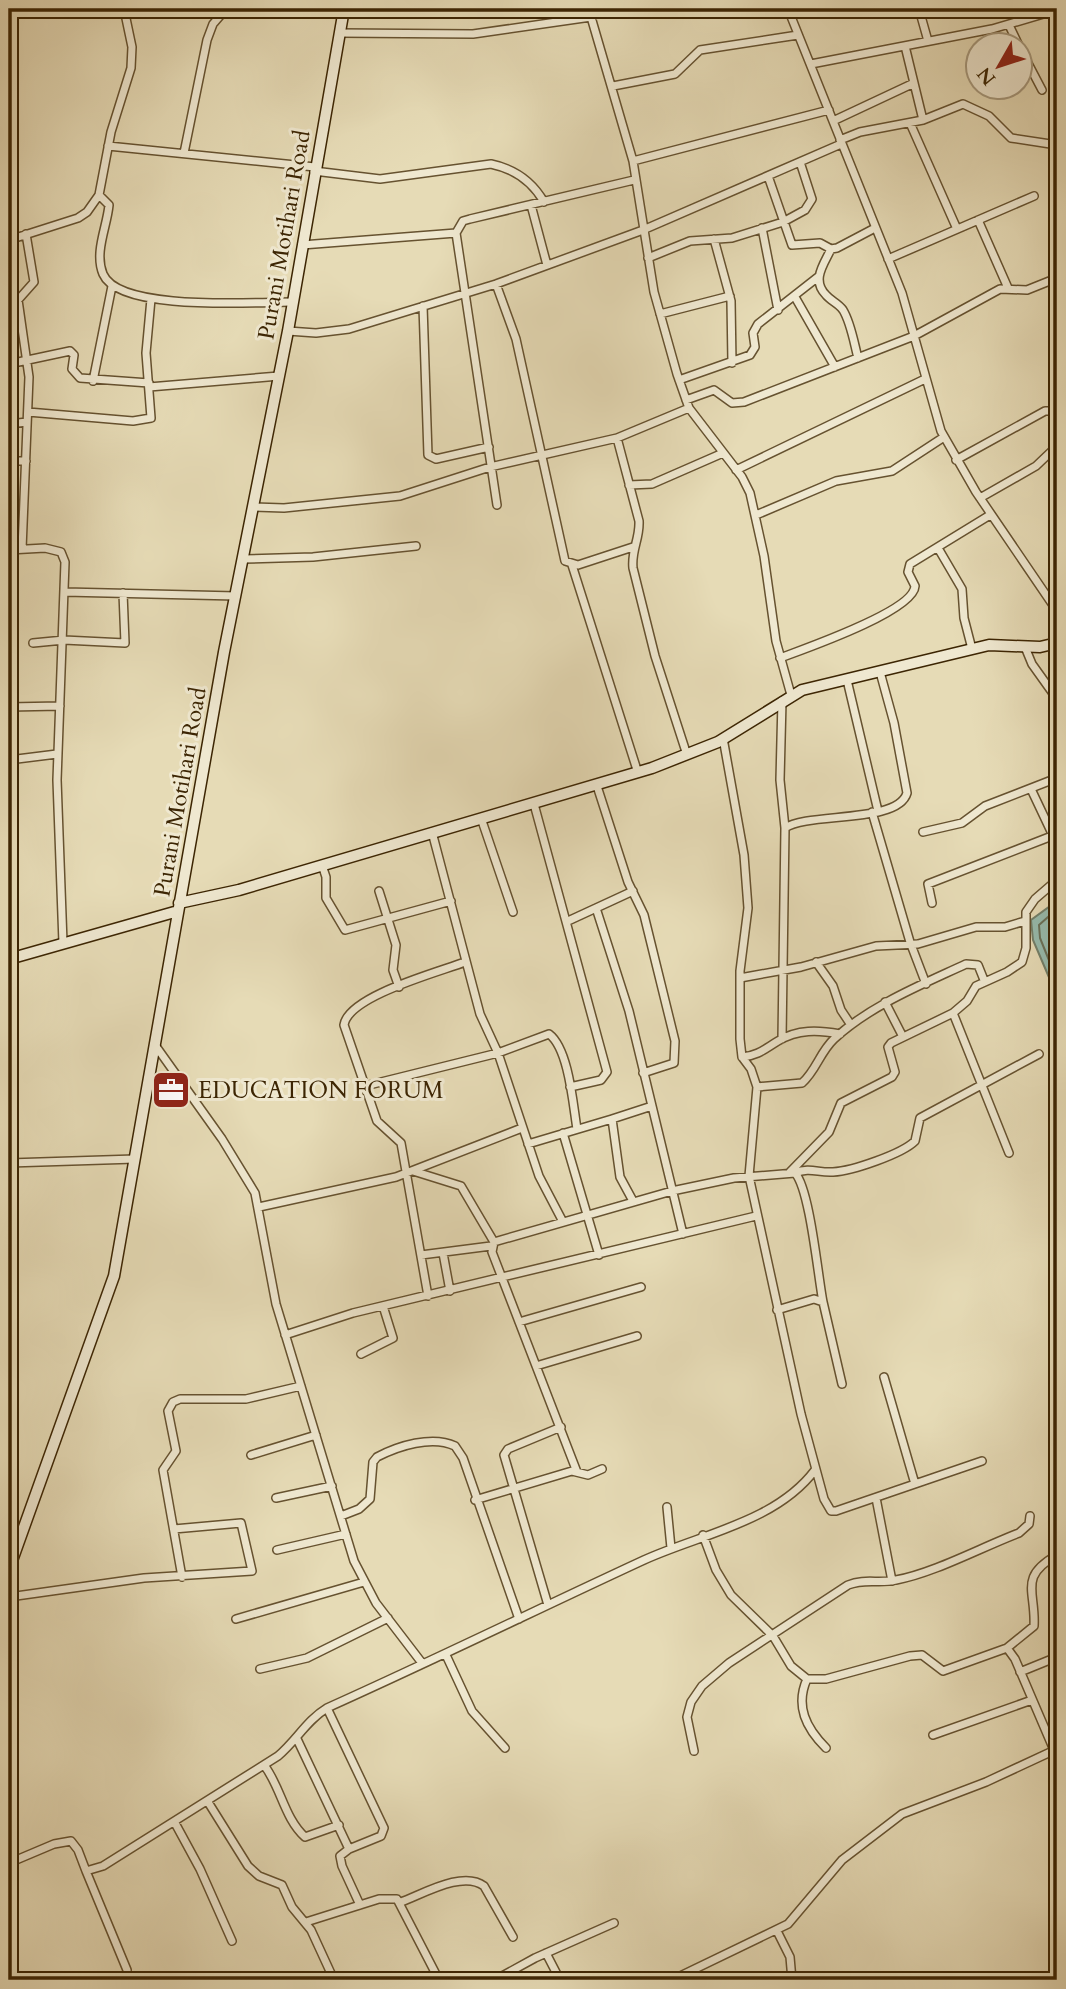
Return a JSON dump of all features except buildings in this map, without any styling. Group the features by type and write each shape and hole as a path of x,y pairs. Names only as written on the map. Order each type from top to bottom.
{"main road":[{"name":"Purani Motihari Road","path":"9,1569 111,1289 178,907 288,331 314,169 344,9"},
{"path":"9,959 638,773 723,738 786,698 972,649 1004,645 1025,648 1057,643"}],"street":[{"path":"9,240 78,218 87,212 99,195 108,146 132,57 124,9"},
{"path":"184,153 209,31 226,9"},
{"path":"339,33 473,34 591,17 605,9"},
{"path":"788,9 902,293 944,437 990,515 1057,611"},
{"path":"919,9 928,41"},
{"path":"811,64 1009,25 1057,9"},
{"path":"591,17 633,161 648,258 678,380 687,404 750,493 756,515 786,698 780,773 785,828 782,1039"},
{"path":"1009,25 1012,32"},
{"path":"613,86 676,74 700,50 798,34"},
{"path":"905,46 923,120"},
{"path":"1034,74 1042,90"},
{"path":"833,121 914,83"},
{"path":"288,331 333,332 496,284 643,230 868,130 923,120 963,104 989,116 1011,138 1057,145"},
{"path":"633,161 829,110"},
{"path":"910,123 957,229"},
{"path":"108,146 184,153 380,179 491,164 512,170 532,184 544,202"},
{"path":"648,258 690,241 732,238 783,222 805,210 812,199 800,162"},
{"path":"768,176 792,245 820,243 831,249"},
{"path":"497,505 456,233 463,221 634,180"},
{"path":"99,195 108,205 101,244 101,268 112,286 125,293 151,299 292,302"},
{"path":"888,259 1034,196"},
{"path":"531,205 547,265"},
{"path":"978,220 1008,288"},
{"path":"762,228 778,310"},
{"path":"678,380 732,363 754,351 754,328 818,277 831,249 875,228"},
{"path":"302,245 456,233"},
{"path":"22,550 28,362 18,300 34,282 26,234"},
{"path":"714,239 730,296 733,317 732,363"},
{"path":"818,277 822,291 845,314 858,358"},
{"path":"254,507 284,508 392,497 491,467 617,438 714,390 732,402 744,402 914,336 993,292 1008,288 1027,289 1057,278"},
{"path":"496,284 516,339 543,454 561,550 565,561 572,565 638,773"},
{"path":"93,381 112,286"},
{"path":"660,314 730,296"},
{"path":"794,297 835,367"},
{"path":"28,412 141,421 151,418 146,353 151,299"},
{"path":"423,306 428,456 436,459 489,447"},
{"path":"9,364 70,351 74,355 72,369 75,375 93,381 149,385 279,376"},
{"path":"736,470 925,379"},
{"path":"956,460 1045,411 1057,411"},
{"path":"9,424 27,422"},
{"path":"756,515 836,481 899,468 944,437"},
{"path":"617,438 640,534 633,547 633,568 655,656 687,755"},
{"path":"980,498 1036,467 1057,446"},
{"path":"629,485 652,484 723,453"},
{"path":"9,461 26,461"},
{"path":"780,658 854,631 910,597 915,586 908,572 910,564 990,515"},
{"path":"243,559 313,557 416,546"},
{"path":"572,565 633,547"},
{"path":"9,550 45,548 61,552 65,562 64,640 57,754 63,943"},
{"path":"938,548 962,589 964,618 972,649"},
{"path":"65,592 236,596"},
{"path":"33,643 64,640 125,642 122,593"},
{"path":"1025,648 1032,664 1057,699"},
{"path":"785,828 875,812 899,803 907,793 894,723 880,672"},
{"path":"847,680 875,812 910,942 926,984"},
{"path":"9,706 60,706"},
{"path":"723,738 744,855 748,908 740,978 742,1057 751,1069 757,1087 749,1176 777,1311 815,1470 831,1511 982,1461"},
{"path":"9,760 57,754"},
{"path":"923,832 962,823 985,806 1057,778"},
{"path":"597,786 633,891 644,915 676,1051 676,1058 670,1066 643,1073"},
{"path":"1031,789 1057,844"},
{"path":"534,804 607,1072 601,1080 570,1087"},
{"path":"481,818 513,912"},
{"path":"432,832 483,1023 498,1053 539,1176 562,1220"},
{"path":"932,903 928,884 1052,836"},
{"path":"322,865 326,877 326,898 345,930 451,901"},
{"path":"792,1173 803,1155 829,1132 841,1103 892,1077 895,1072 888,1047 953,1013 984,981 1007,972 1022,962 1026,948 1025,921 1030,905 1057,880"},
{"path":"379,891 396,945 393,970 399,987"},
{"path":"568,921 633,891"},
{"path":"596,908 629,1011 682,1234"},
{"path":"740,978 781,971 876,946 934,941 976,926 1005,927 1025,921"},
{"path":"428,1296 409,1172 401,1143 377,1121 346,1035 345,1017 362,1003 465,962"},
{"path":"816,962 833,986 841,1010 851,1025"},
{"path":"757,1087 802,1083 808,1078 822,1052 840,1034 885,1002 973,963 982,970 984,981"},
{"path":"885,1002 903,1037"},
{"path":"953,1013 1009,1153"},
{"path":"742,1057 757,1055 782,1039 803,1031 840,1034"},
{"path":"365,1086 498,1053 549,1034 559,1049 578,1129"},
{"path":"155,1045 229,1148 255,1193 269,1279 363,1582 422,1663"},
{"path":"421,1255 492,1244 562,1220 672,1191 749,1176 792,1173 814,1168 838,1172 905,1149 915,1141 920,1118 1039,1054"},
{"path":"528,1144 652,1106"},
{"path":"612,1119 620,1177 633,1201"},
{"path":"259,1207 409,1172 522,1128"},
{"path":"563,1133 599,1255"},
{"path":"9,1163 135,1159"},
{"path":"409,1172 449,1180 461,1186 492,1244 501,1279 577,1472"},
{"path":"792,1173 801,1181 823,1302 842,1384"},
{"path":"285,1335 331,1319 756,1216"},
{"path":"443,1253 450,1291"},
{"path":"519,1322 641,1287"},
{"path":"777,1311 814,1299 823,1302"},
{"path":"361,1354 393,1338 383,1306"},
{"path":"536,1366 636,1336"},
{"path":"884,1377 915,1484"},
{"path":"182,1577 163,1470 176,1451 168,1411 173,1402 188,1399 246,1399 301,1386"},
{"path":"548,1605 512,1491 505,1452 561,1427"},
{"path":"251,1455 316,1435"},
{"path":"341,1516 359,1509 370,1499 373,1462 377,1457 418,1443 438,1441 455,1446 463,1458 475,1500 519,1619"},
{"path":"475,1500 577,1472 588,1475 601,1469"},
{"path":"86,1871 103,1866 264,1765 297,1739 310,1720 327,1708 422,1663 446,1655 671,1548 783,1502 815,1470"},
{"path":"276,1498 332,1486"},
{"path":"876,1498 892,1581"},
{"path":"667,1507 671,1548"},
{"path":"694,1751 687,1717 696,1694 729,1663 848,1586 867,1580 892,1581 1019,1533 1029,1524 1030,1516"},
{"path":"9,1597 144,1578 253,1571 241,1523 174,1529"},
{"path":"277,1550 346,1534"},
{"path":"703,1535 716,1570 731,1595 773,1636 791,1666 807,1679 825,1679 910,1656 922,1656 943,1671 1007,1648 1034,1626 1031,1580 1040,1566 1057,1555"},
{"path":"236,1619 363,1582"},
{"path":"260,1669 307,1658 388,1618"},
{"path":"672,1980 777,1931 799,1915 842,1860 882,1827 923,1804 976,1786 1056,1749 1007,1648"},
{"path":"446,1655 472,1712 505,1748"},
{"path":"1020,1672 1057,1657"},
{"path":"807,1679 801,1694 804,1718 826,1748"},
{"path":"933,1735 1032,1700"},
{"path":"327,1708 384,1828 381,1836 349,1849 340,1861 360,1905"},
{"path":"297,1739 349,1849"},
{"path":"264,1765 292,1819 305,1837 339,1825"},
{"path":"208,1801 248,1866 259,1876 282,1885 292,1907 306,1922 334,1980"},
{"path":"175,1823 200,1869 232,1941"},
{"path":"9,1863 54,1843 71,1841 78,1850 127,1970"},
{"path":"306,1922 386,1898 401,1902 449,1885 477,1881 484,1886 513,1937"},
{"path":"401,1902 439,1980"},
{"path":"495,1980 546,1953 614,1923"},
{"path":"777,1931 790,1957 792,1980"},
{"path":"546,1953 560,1980"}],"water":[{"path":"1057,901 1057,996 1033,940 1031,920"}],"place":[{"name":"EDUCATION FORUM","path":"171,1090"}]}
